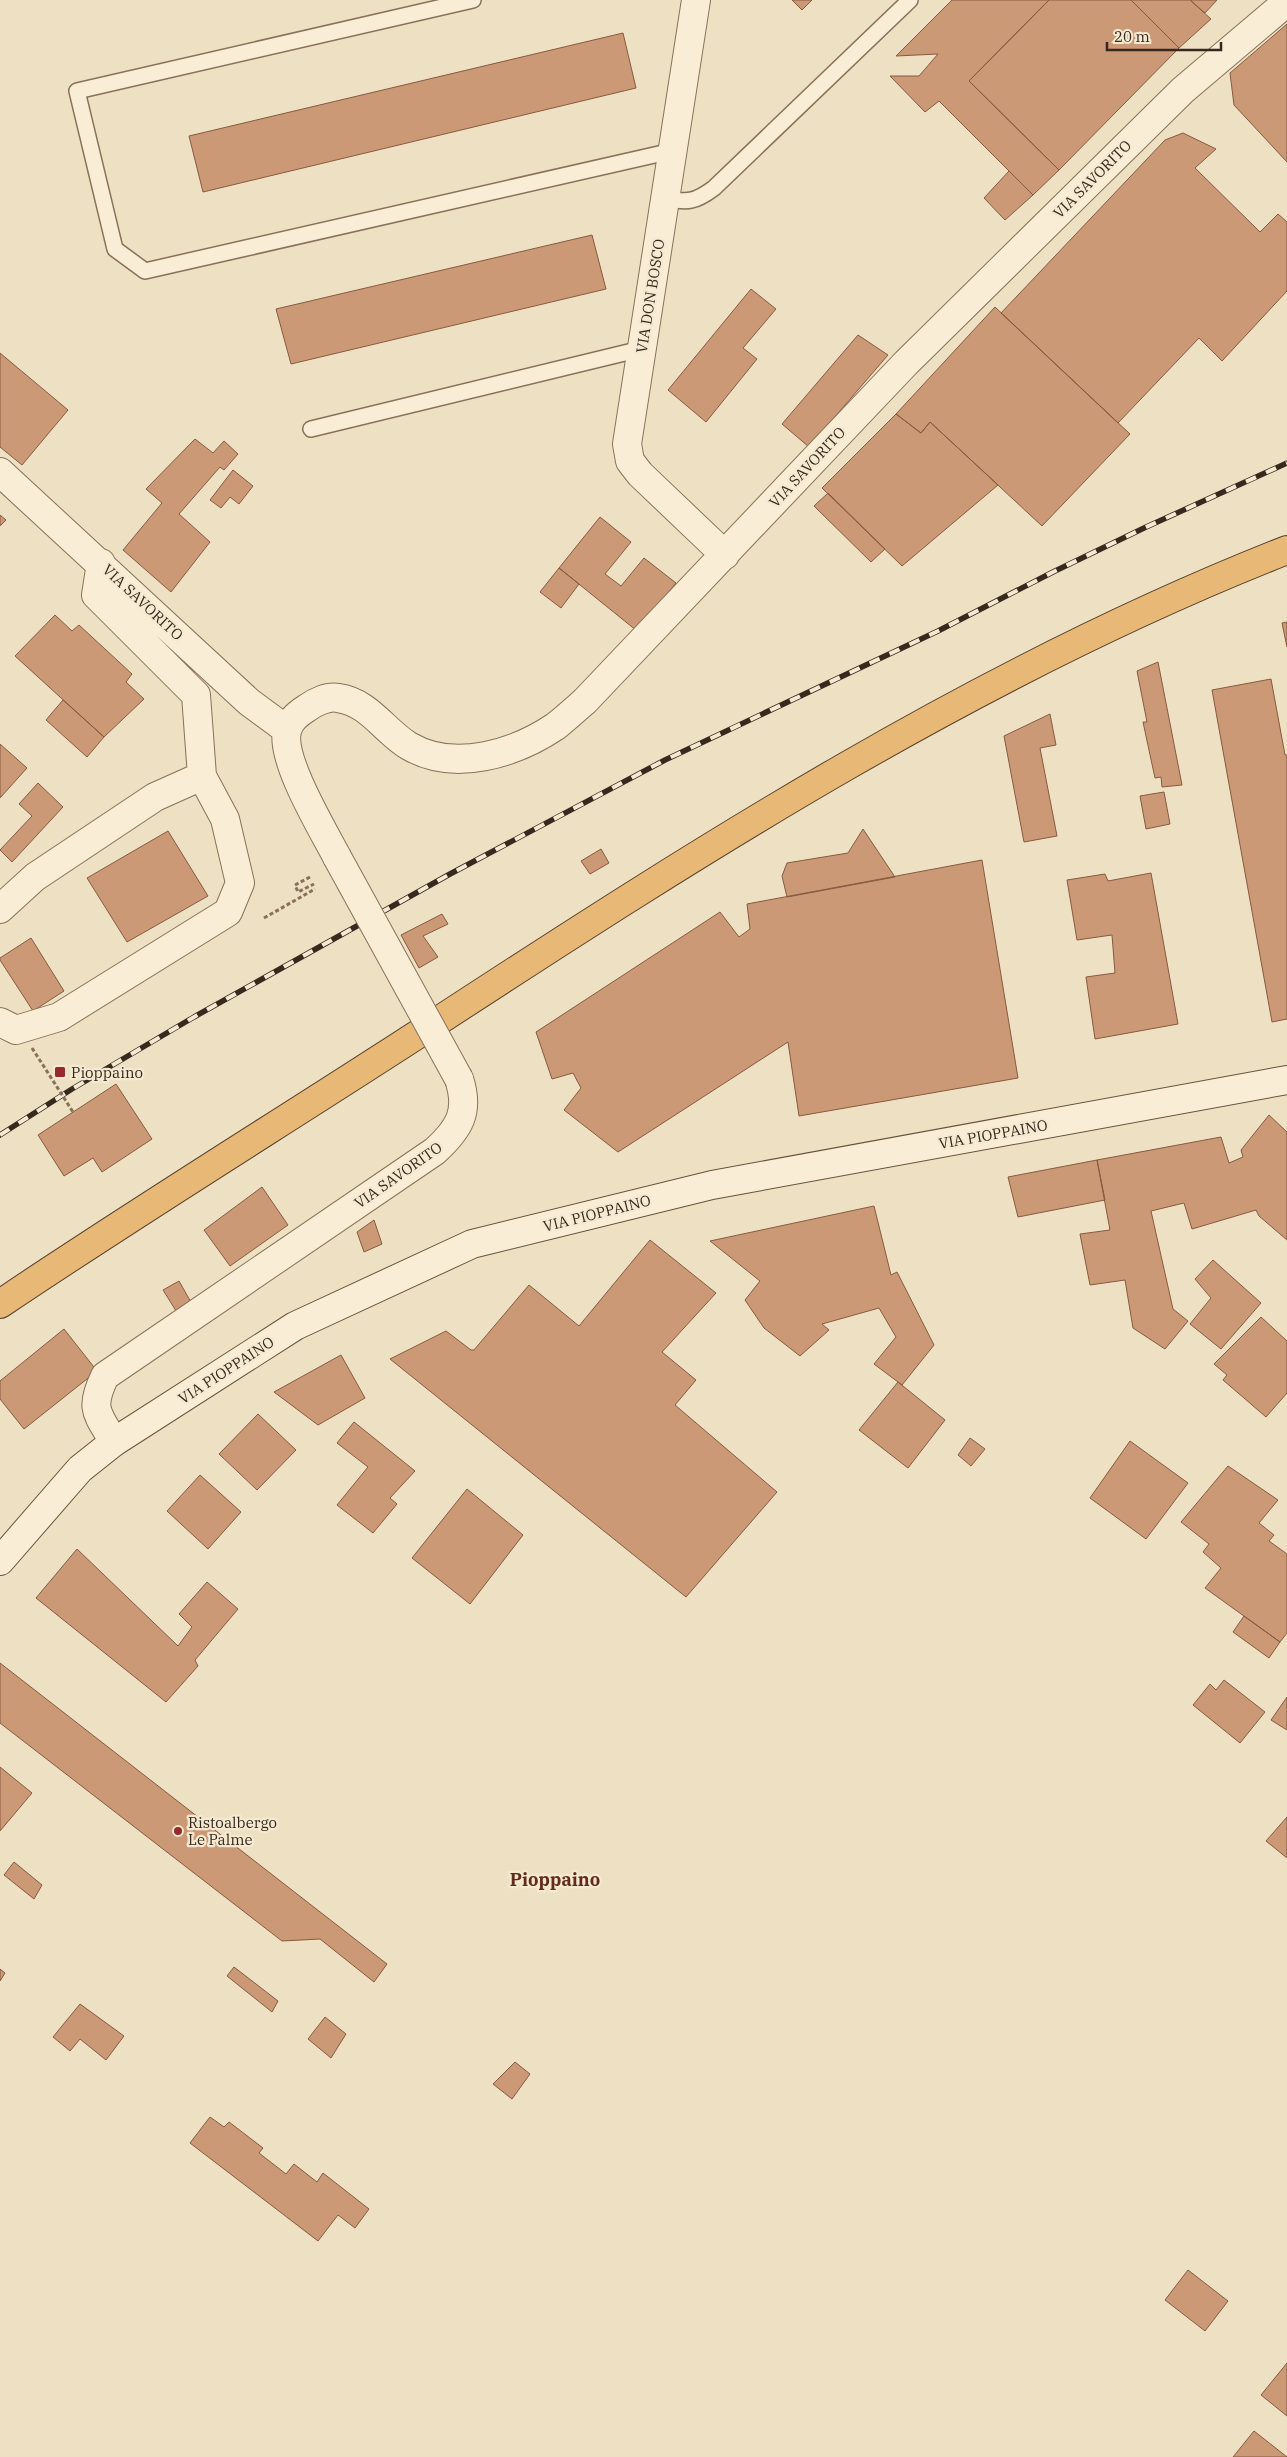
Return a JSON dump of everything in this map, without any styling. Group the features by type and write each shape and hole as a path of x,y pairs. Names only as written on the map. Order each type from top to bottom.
{"highway":[{"path":"0,1304 89,1244 522,966 847,764 1024,669 1156,606 1287,550"},
{"path":"0,1285 89,1244"}],"street":[{"name":"VIA DON BOSCO","path":"696,0 627,444 630,460 640,474 725,555"},
{"name":"VIA SAVORITO","path":"114,1442 96,1410 97,1394 105,1376 435,1151 452,1136 462,1116 464,1095 459,1079 337,856 294,772 288,749 287,730 297,715 315,702 337,697 360,705 409,746 436,757 467,759 501,753 557,725 585,701 906,363 1183,90 1287,2"},
{"name":"VIA SAVORITO","path":"0,472 101,563 249,702 287,730"},
{"path":"0,1022 16,1030 58,1017 228,912 240,883 225,819 202,776 196,695 96,595 101,563"},
{"path":"0,909 35,877 139,807 155,797 202,776"},
{"name":"VIA PIOPPAINO","path":"0,1561 80,1470 114,1442 294,1326 472,1244 712,1185 1287,1080"}],"lane":[{"path":"473,0 77,91 115,249 145,271 672,151"},
{"path":"665,199 690,202 701,198 714,188 910,0"},
{"path":"310,429 641,349"}],"path":[{"path":"32,1048 73,1112"}],"building":[{"path":"792,0 812,0 802,10"},
{"path":"952,0 1049,0 969,81 1059,170 1033,195 939,101 925,112 890,76 919,76 938,54 896,56"},
{"path":"1049,0 1131,0 1179,48 1059,170 969,81"},
{"path":"1131,0 1190,0 1211,19 1179,48"},
{"path":"1190,0 1217,0 1205,13"},
{"path":"1287,24 1287,162 1234,105 1230,73"},
{"path":"623,33 636,88 203,192 189,136"},
{"path":"1183,133 1216,149 1195,168 1260,232 1278,214 1287,222 1287,291 1222,361 1199,338 1118,423 1001,313 1165,140"},
{"path":"1009,171 1033,195 1005,220 984,198"},
{"path":"592,235 606,289 291,364 276,309"},
{"path":"751,289 776,309 743,348 757,359 706,422 668,390"},
{"path":"995,307 1130,434 1042,526 930,422 921,433 896,414"},
{"path":"858,335 888,355 809,447 782,424"},
{"path":"0,353 68,410 22,465 0,447"},
{"path":"896,414 921,433 930,422 998,485 902,566 822,488"},
{"path":"195,439 213,453 224,441 238,454 224,470 220,467 179,514 210,542 171,592 123,550 162,503 146,489"},
{"path":"233,470 253,486 239,504 230,497 221,508 210,500"},
{"path":"828,493 885,549 871,562 814,506"},
{"path":"0,515 6,520 0,526"},
{"path":"600,517 631,542 605,574 621,586 644,558 676,583 637,631 559,568"},
{"path":"559,568 579,584 561,608 540,592"},
{"path":"55,615 72,631 79,625 132,674 126,682 144,699 104,737 15,656"},
{"path":"1287,622 1287,647 1282,623"},
{"path":"1158,662 1182,785 1162,787 1161,777 1155,778 1143,722 1147,722 1137,671"},
{"path":"1271,679 1285,755 1287,755 1287,1019 1272,1022 1212,690"},
{"path":"63,700 104,737 87,757 46,720"},
{"path":"1050,714 1056,745 1040,748 1057,836 1024,842 1004,736"},
{"path":"0,744 27,768 0,798"},
{"path":"38,783 63,807 12,862 0,850 32,816 19,804"},
{"path":"1164,792 1170,824 1146,829 1140,796"},
{"path":"863,829 895,877 787,897 782,876 787,863 848,853"},
{"path":"168,831 208,896 127,942 87,878"},
{"path":"601,849 609,863 590,874 581,861"},
{"path":"982,860 1018,1078 799,1116 788,1042 618,1152 564,1110 581,1088 573,1073 552,1079 536,1032 720,912 739,937 750,929 747,904"},
{"path":"1151,873 1178,1024 1095,1039 1086,977 1115,973 1112,935 1077,940 1067,880 1105,874 1108,881"},
{"path":"442,914 448,924 423,936 438,957 419,968 401,935"},
{"path":"31,938 64,991 33,1011 0,960 0,958"},
{"name":"Pioppaino","path":"116,1084 152,1139 102,1172 93,1158 64,1176 38,1135"},
{"path":"1269,1115 1287,1132 1287,1240 1259,1216 1256,1210 1192,1229 1184,1203 1151,1211 1173,1309 1188,1321 1165,1349 1133,1328 1125,1280 1090,1285 1080,1234 1110,1230 1097,1160 1221,1137 1229,1163 1243,1157 1241,1150"},
{"path":"1097,1160 1105,1200 1018,1217 1008,1177"},
{"path":"262,1187 288,1225 230,1266 204,1230"},
{"path":"874,1206 891,1275 897,1272 934,1345 902,1385 874,1364 896,1337 879,1308 822,1324 829,1330 800,1356 764,1328 745,1300 760,1281 710,1241"},
{"path":"374,1220 382,1244 364,1252 357,1232"},
{"path":"650,1240 716,1293 662,1352 696,1380 675,1405 777,1492 686,1597 390,1359 446,1331 471,1350 474,1350 529,1285 579,1326"},
{"path":"1213,1260 1261,1303 1221,1349 1190,1324 1211,1298 1195,1279"},
{"path":"179,1281 192,1304 178,1314 163,1290"},
{"path":"1261,1317 1287,1341 1287,1393 1266,1417 1223,1380 1227,1375 1214,1364"},
{"path":"64,1329 97,1371 24,1429 0,1399 0,1381"},
{"path":"341,1355 365,1398 318,1425 274,1392"},
{"path":"898,1382 945,1420 908,1468 859,1430"},
{"path":"258,1414 296,1450 257,1490 219,1454"},
{"path":"354,1422 415,1471 390,1498 397,1504 373,1533 337,1505 368,1467 337,1443"},
{"path":"970,1438 985,1449 971,1466 958,1455"},
{"path":"1130,1441 1188,1483 1146,1539 1090,1498"},
{"path":"1228,1466 1278,1500 1259,1523 1274,1535 1269,1541 1287,1554 1287,1633 1280,1642 1205,1588 1221,1568 1203,1552 1209,1544 1181,1522"},
{"path":"200,1475 241,1512 208,1549 167,1511"},
{"path":"467,1489 523,1535 470,1604 412,1558"},
{"path":"77,1549 178,1646 192,1627 179,1614 207,1582 238,1609 195,1660 198,1666 166,1702 36,1598"},
{"path":"1244,1616 1280,1642 1269,1658 1233,1632"},
{"name":"Ristoalbergo Le Palme","path":"0,1663 387,1964 374,1982 320,1939 282,1941 0,1723"},
{"path":"1224,1680 1265,1712 1240,1743 1193,1705 1210,1684 1216,1690"},
{"path":"1287,1697 1287,1730 1271,1720"},
{"path":"0,1767 32,1793 0,1831"},
{"path":"1287,1817 1287,1858 1266,1841"},
{"path":"14,1862 42,1885 34,1899 4,1875"},
{"path":"234,1967 278,2001 272,2012 227,1976"},
{"path":"0,1969 5,1973 0,1981"},
{"path":"80,2004 124,2036 106,2060 80,2039 70,2051 53,2037"},
{"path":"325,2017 346,2034 331,2058 308,2039"},
{"path":"515,2062 530,2074 512,2099 493,2084"},
{"path":"210,2117 224,2127 229,2122 263,2148 259,2153 286,2174 294,2164 317,2182 323,2173 369,2209 355,2228 338,2215 318,2241 190,2143"},
{"path":"1188,2270 1228,2301 1205,2331 1165,2300"},
{"path":"1287,2363 1287,2416 1261,2395"},
{"path":"1254,2431 1287,2457 1233,2457"}],"railway":[{"path":"0,1135 72,1089 194,1017 450,874 665,760 938,631 1144,528 1287,463"}],"place":[{"name":"Pioppaino","path":"60,1072"},
{"name":"Ristoalbergo Le Palme","path":"178,1831"}],"district":[{"name":"Pioppaino","path":"555,1879"}]}
